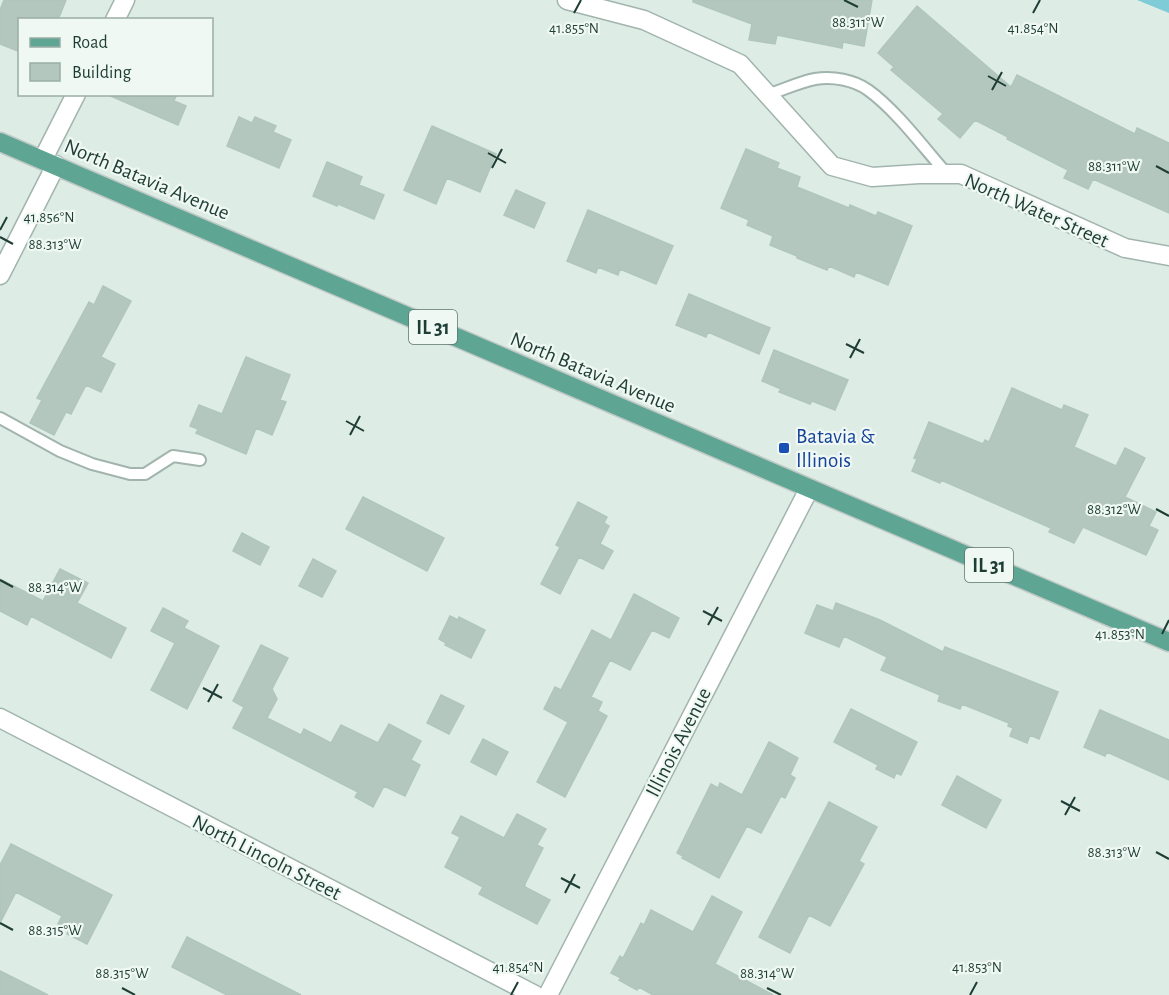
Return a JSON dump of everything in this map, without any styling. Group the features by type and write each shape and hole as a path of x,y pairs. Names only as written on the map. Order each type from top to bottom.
{"main road":[{"name":"North Batavia Avenue","path":"0,142 1169,642"}],"street":[{"path":"115,18 124,0"},
{"name":"North Water Street","path":"567,0 644,20 740,64 832,166 873,177 961,174 1125,248 1169,256"},
{"path":"0,275 50,162 75,96"},
{"name":"Illinois Avenue","path":"548,995 809,489"},
{"name":"North Lincoln Street","path":"0,718 534,995"}],"lane":[{"path":"767,95 814,79 842,80 856,84 868,90 890,111 947,174"},
{"path":"0,418 60,451 81,460 130,474 145,474 173,456 200,460"}],"water":[{"path":"1137,0 1169,0 1169,13"}],"building":[{"path":"4,0 66,0 59,18 18,18 18,51 0,44 0,10"},
{"path":"693,0 872,0 864,46 843,42 842,48 777,35 775,44 749,40 752,24 693,2"},
{"path":"917,6 1011,87 1017,75 1135,134 1137,128 1169,143 1169,213 1093,179 1088,189 1064,178 1068,170 975,120 960,138 938,119 943,114 891,70 894,67 878,53"},
{"path":"111,96 176,96 174,101 186,106 178,125"},
{"path":"239,117 252,123 255,117 276,126 273,132 291,140 279,168 227,146"},
{"path":"432,126 496,154 480,192 447,178 436,204 404,190"},
{"path":"746,149 779,163 777,168 800,177 797,187 849,208 850,205 876,216 878,212 912,226 888,285 856,272 854,277 829,266 827,270 797,258 797,256 770,245 773,236 747,225 749,220 721,208"},
{"path":"327,162 362,177 359,185 384,195 374,219 313,196"},
{"path":"516,190 545,203 534,228 504,215"},
{"path":"588,210 673,246 656,284 620,269 618,275 598,267 596,273 567,261"},
{"path":"103,286 131,301 101,357 115,364 101,392 86,385 71,414 66,412 54,435 30,423 42,400 37,398 89,302 94,305"},
{"path":"689,294 770,328 759,354 708,332 706,337 676,325"},
{"path":"774,350 848,380 835,410 812,401 810,404 779,392 781,389 762,381"},
{"path":"246,357 290,375 280,400 286,402 272,435 256,428 246,454 196,433 198,429 190,426 199,405 222,414"},
{"path":"1012,388 1062,410 1064,405 1088,415 1074,447 1116,466 1125,448 1145,458 1125,497 1156,512 1149,526 1158,530 1146,555 1083,527 1074,543 1049,532 1051,528 941,480 940,483 912,471 917,459 914,458 929,422 983,444 985,440 989,442"},
{"path":"363,497 444,538 427,571 346,529"},
{"path":"578,502 607,517 604,523 609,526 600,544 613,551 603,569 579,557 560,594 541,584 560,547 556,545"},
{"path":"242,533 269,547 260,565 233,551"},
{"path":"313,559 336,571 322,597 299,586"},
{"path":"60,569 88,583 77,603 126,628 111,658 31,616 27,625 0,611 0,579 43,601"},
{"path":"634,594 679,618 669,638 652,630 630,670 610,660 591,697 602,702 598,711 607,716 565,797 537,782 568,722 544,709 555,687 561,690 592,630 611,640"},
{"path":"836,603 880,620 943,652 945,647 1058,692 1039,739 1030,735 1027,743 1010,736 1013,728 1008,726 1009,723 962,704 960,709 938,701 940,695 881,670 887,657 844,636 839,647 805,633 817,605 833,611"},
{"path":"163,608 188,621 184,628 219,646 187,709 151,690 175,643 151,631"},
{"path":"450,616 458,620 459,617 485,630 471,658 445,645 446,643 439,639"},
{"path":"261,645 288,658 272,689 277,699 267,718 301,735 304,729 331,743 341,725 378,743 389,724 421,741 411,760 420,765 405,796 384,786 373,807 355,797 358,792 233,728 244,707 233,701"},
{"path":"441,695 464,706 449,734 427,723"},
{"path":"851,709 917,742 901,775 896,773 894,778 876,769 878,765 834,742"},
{"path":"1100,710 1169,740 1169,780 1107,752 1105,756 1084,747"},
{"path":"483,739 508,752 496,775 471,762"},
{"path":"769,742 798,758 790,775 795,778 785,798 781,796 761,833 747,826 719,878 682,858 683,856 677,853 711,784 718,788 720,783 742,795"},
{"path":"957,776 1001,800 986,828 942,805"},
{"path":"829,802 877,827 859,861 864,864 830,926 809,915 790,953 759,937"},
{"path":"517,814 546,829 537,845 543,848 525,884 525,887 550,900 537,924 479,894 483,887 445,867 460,837 452,833 461,816 504,838"},
{"path":"11,844 112,895 87,944 67,934 69,930 58,924 62,916 16,892 0,923 0,865"},
{"path":"712,896 742,912 715,964 773,995 653,995 639,987 637,990 611,973 620,956 623,958 641,923 644,925 651,910 693,932"},
{"path":"187,937 301,995 227,995 172,967"},
{"path":"0,971 48,995 0,995"}],"place":[{"name":"Batavia & Illinois","path":"784,448"}]}
